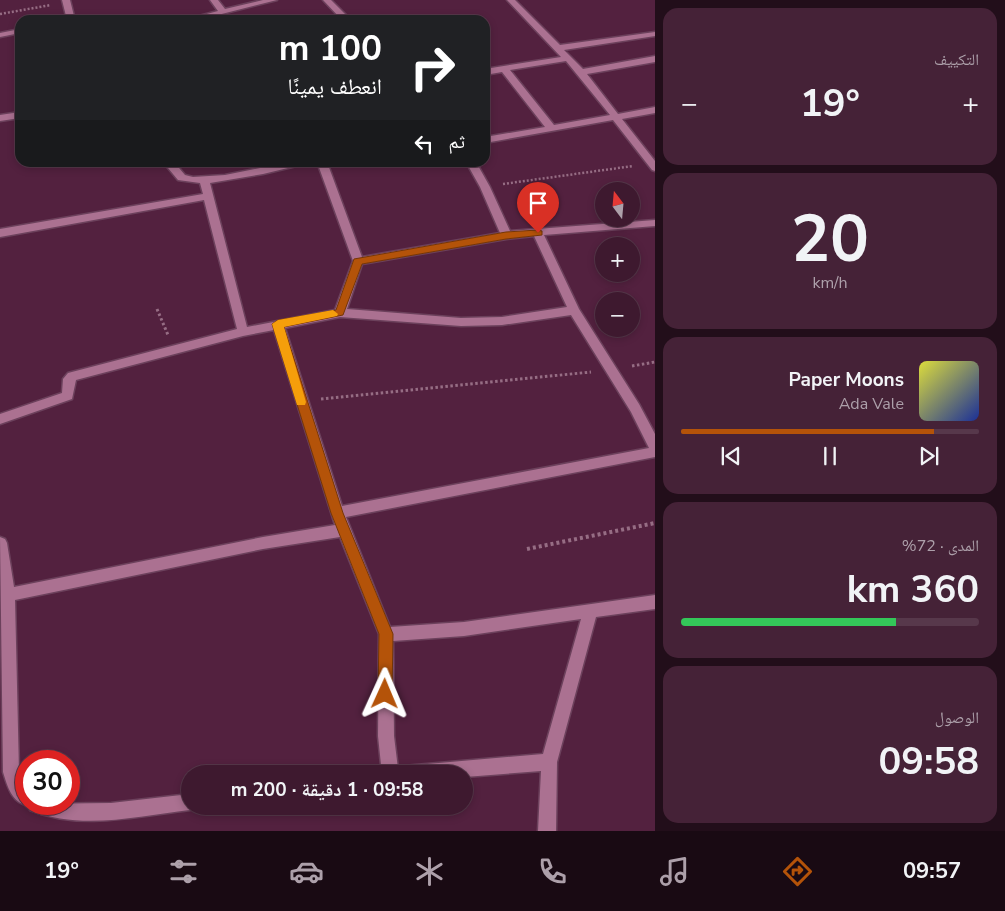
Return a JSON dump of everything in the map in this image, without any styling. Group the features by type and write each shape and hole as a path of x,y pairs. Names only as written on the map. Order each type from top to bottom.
{"street":[{"path":"214,0 223,12"},
{"path":"210,15 274,0"},
{"path":"327,0 342,15"},
{"path":"511,0 581,72 654,165"},
{"path":"69,1 70,15"},
{"path":"0,35 15,32"},
{"path":"558,48 655,34"},
{"path":"490,72 568,58"},
{"path":"581,72 655,59"},
{"path":"505,70 551,128"},
{"path":"490,139 655,110"},
{"path":"0,118 15,116"},
{"path":"172,167 179,176 186,180 204,180 279,167"},
{"path":"324,167 358,261 340,313"},
{"path":"474,167 485,187 506,236"},
{"path":"204,180 243,332"},
{"path":"0,234 209,196"},
{"path":"358,261 506,236 655,223"},
{"path":"538,233 574,310 655,446"},
{"path":"0,419 68,396 69,381 72,376 278,324 340,313 461,322 502,321 574,310"},
{"path":"278,324 300,401 337,513 386,634 386,736 389,765"},
{"path":"337,513 655,452"},
{"path":"8,595 263,543 344,530"},
{"path":"0,543 8,595 11,772 15,783"},
{"path":"386,634 464,629 655,602"},
{"path":"547,831 549,762 590,612"},
{"path":"473,768 549,762"},
{"path":"80,812 91,813 181,803"}],"path":[{"path":"0,14 69,1"},
{"path":"485,187 654,165"},
{"path":"157,309 172,350"},
{"path":"300,401 611,370 655,362"},
{"path":"527,548 655,523"}],"slow traffic":[{"path":"301,402 278,324 333,314"}],"route":[{"path":"385,694 386,634 337,513 300,401 278,324 340,313 358,261 506,236 538,233"}]}
